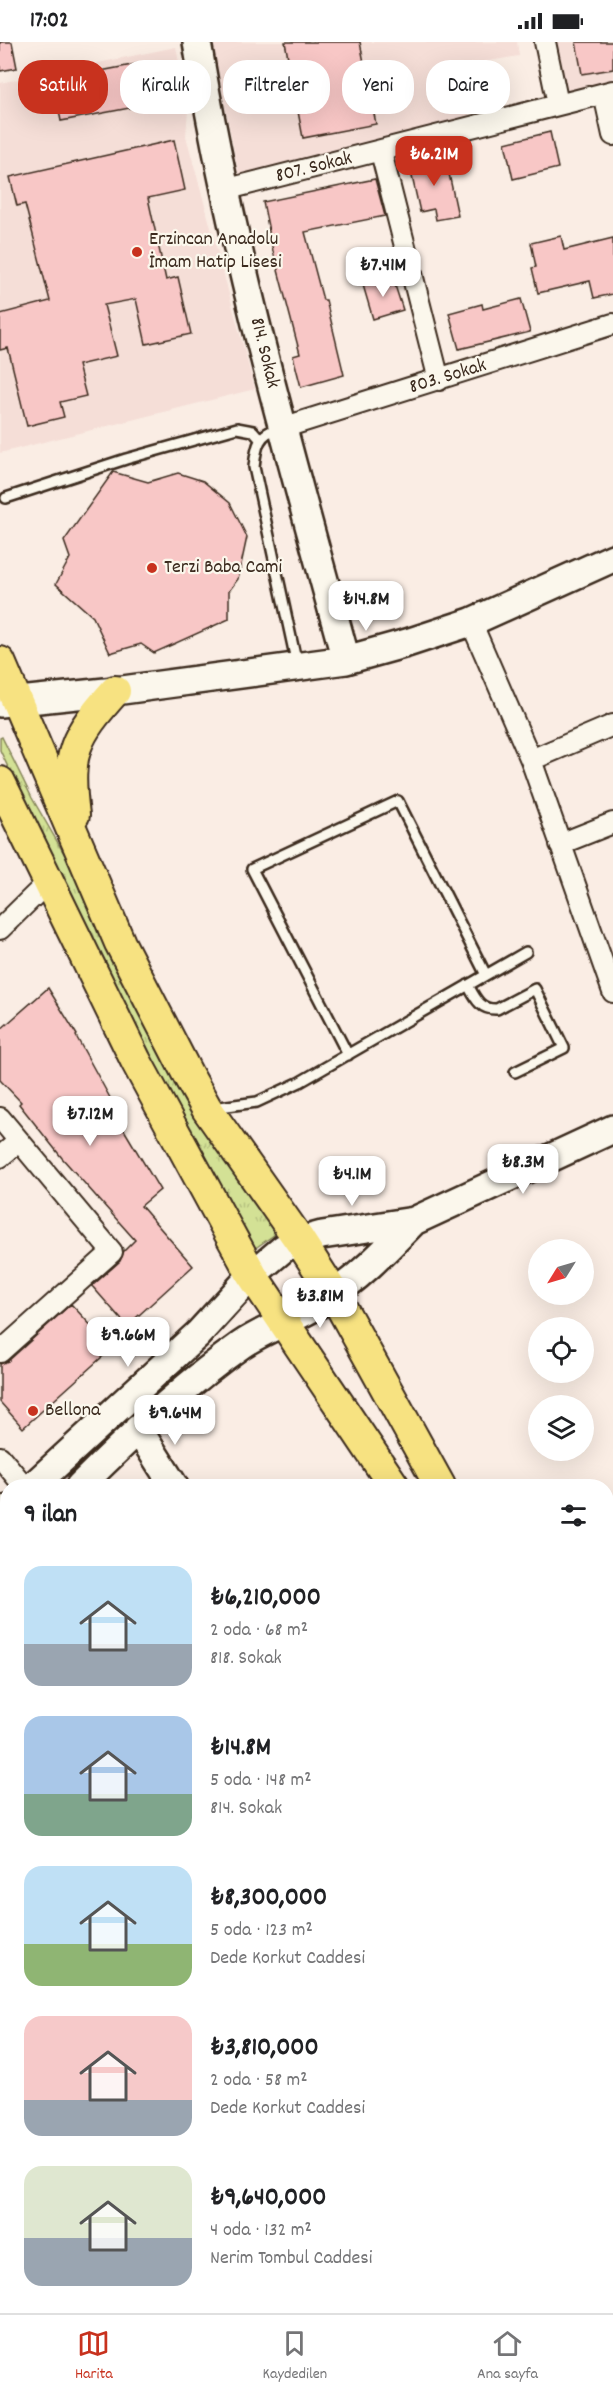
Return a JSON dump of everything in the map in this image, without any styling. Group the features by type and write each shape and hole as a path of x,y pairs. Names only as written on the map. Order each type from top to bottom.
{"main road":[{"path":"0,662 8,703 120,943 207,1109 300,1241 334,1294 436,1479"},
{"path":"79,851 70,781 72,761 76,745 89,721 115,691"},
{"path":"0,782 136,1061 252,1275 389,1479"}],"street":[{"name":"814. Sokak","path":"197,42 271,434 346,660"},
{"path":"545,42 558,104"},
{"name":"807. Sokak","path":"224,190 381,152 609,92"},
{"path":"609,92 613,135"},
{"path":"381,152 439,380"},
{"name":"803. Sokak","path":"271,434 613,324"},
{"path":"8,703 346,660 471,622 613,558"},
{"path":"471,622 531,760 613,992"},
{"path":"531,760 613,725"},
{"path":"560,844 613,823"},
{"path":"0,929 48,882"},
{"path":"0,1118 112,1252 0,1352"},
{"path":"41,1479 198,1334 252,1275 284,1248 300,1241 332,1233 414,1221 613,1129"},
{"path":"0,1158 19,1141"},
{"path":"87,1479 138,1429 240,1346 320,1304 334,1294 362,1273 414,1221"},
{"path":"138,1429 170,1479"},
{"path":"0,1457 18,1479"}],"lane":[{"path":"6,498 126,459 237,428 271,434"},
{"path":"271,434 256,444 254,467 297,668"},
{"path":"348,1054 252,869 398,801 486,975"},
{"path":"207,1109 245,1104 268,1098 526,952"},
{"path":"468,985 479,1003 492,1009 497,1009 535,989 564,1048 515,1072"}],"shaded area":[{"path":"212,42 517,42 519,56 495,60 426,60 426,114 469,114 471,124 239,175 227,114 330,114 330,60 223,60 223,96"},
{"path":"555,42 613,42 613,80 569,94"},
{"path":"176,47 179,60 120,60 120,114 188,114 186,136 255,389 0,453 0,83 18,79 18,114 108,114 108,61"}],"green space":[{"path":"2,737 32,798 281,1230 254,1249 176,1108 54,866 0,750 0,738"}],"building":[{"path":"0,42 12,42 17,68 0,71"},
{"path":"285,42 360,42 364,60 342,60 342,114 374,114 376,124 303,138 298,114 330,114 330,60 288,60"},
{"path":"576,42 613,42 613,69 582,74"},
{"path":"120,67 120,110 108,112 108,70"},
{"path":"60,114 98,114 61,121"},
{"path":"550,132 558,168 513,179 505,143"},
{"path":"174,140 185,190 148,198 166,280 178,277 191,334 146,344 136,299 104,305 117,356 78,365 86,396 60,402 64,417 27,426 8,348 0,350 0,314 50,301 25,204 17,206 10,177"},
{"path":"445,155 458,216 436,220 434,209 420,212 409,163"},
{"path":"375,179 385,216 305,232 323,300 326,300 344,375 301,387 293,356 300,354 273,251 263,202"},
{"path":"561,236 564,250 613,238 613,294 594,298 590,281 538,293 532,268 536,267 531,243"},
{"path":"392,276 403,310 373,319 363,285"},
{"path":"521,299 530,332 459,349 449,313 482,304 483,309"},
{"name":"Terzi Baba Cami","path":"113,472 148,482 178,473 203,481 230,503 247,537 238,579 229,591 229,619 154,653 141,644 110,653 93,617 56,584 70,558 64,541"},
{"path":"48,988 77,1035 114,1105 111,1108 160,1190 141,1206 193,1266 127,1326 92,1286 120,1261 124,1251 135,1240 62,1158 19,1104 21,1102 0,1080 0,1030"},
{"path":"71,1304 112,1348 23,1428 0,1402 0,1364 8,1361"}],"place":[{"name":"Erzincan Anadolu İmam Hatip Lisesi","path":"137,252"},
{"name":"Terzi Baba Cami","path":"152,568"},
{"name":"Bellona","path":"33,1411"}]}
